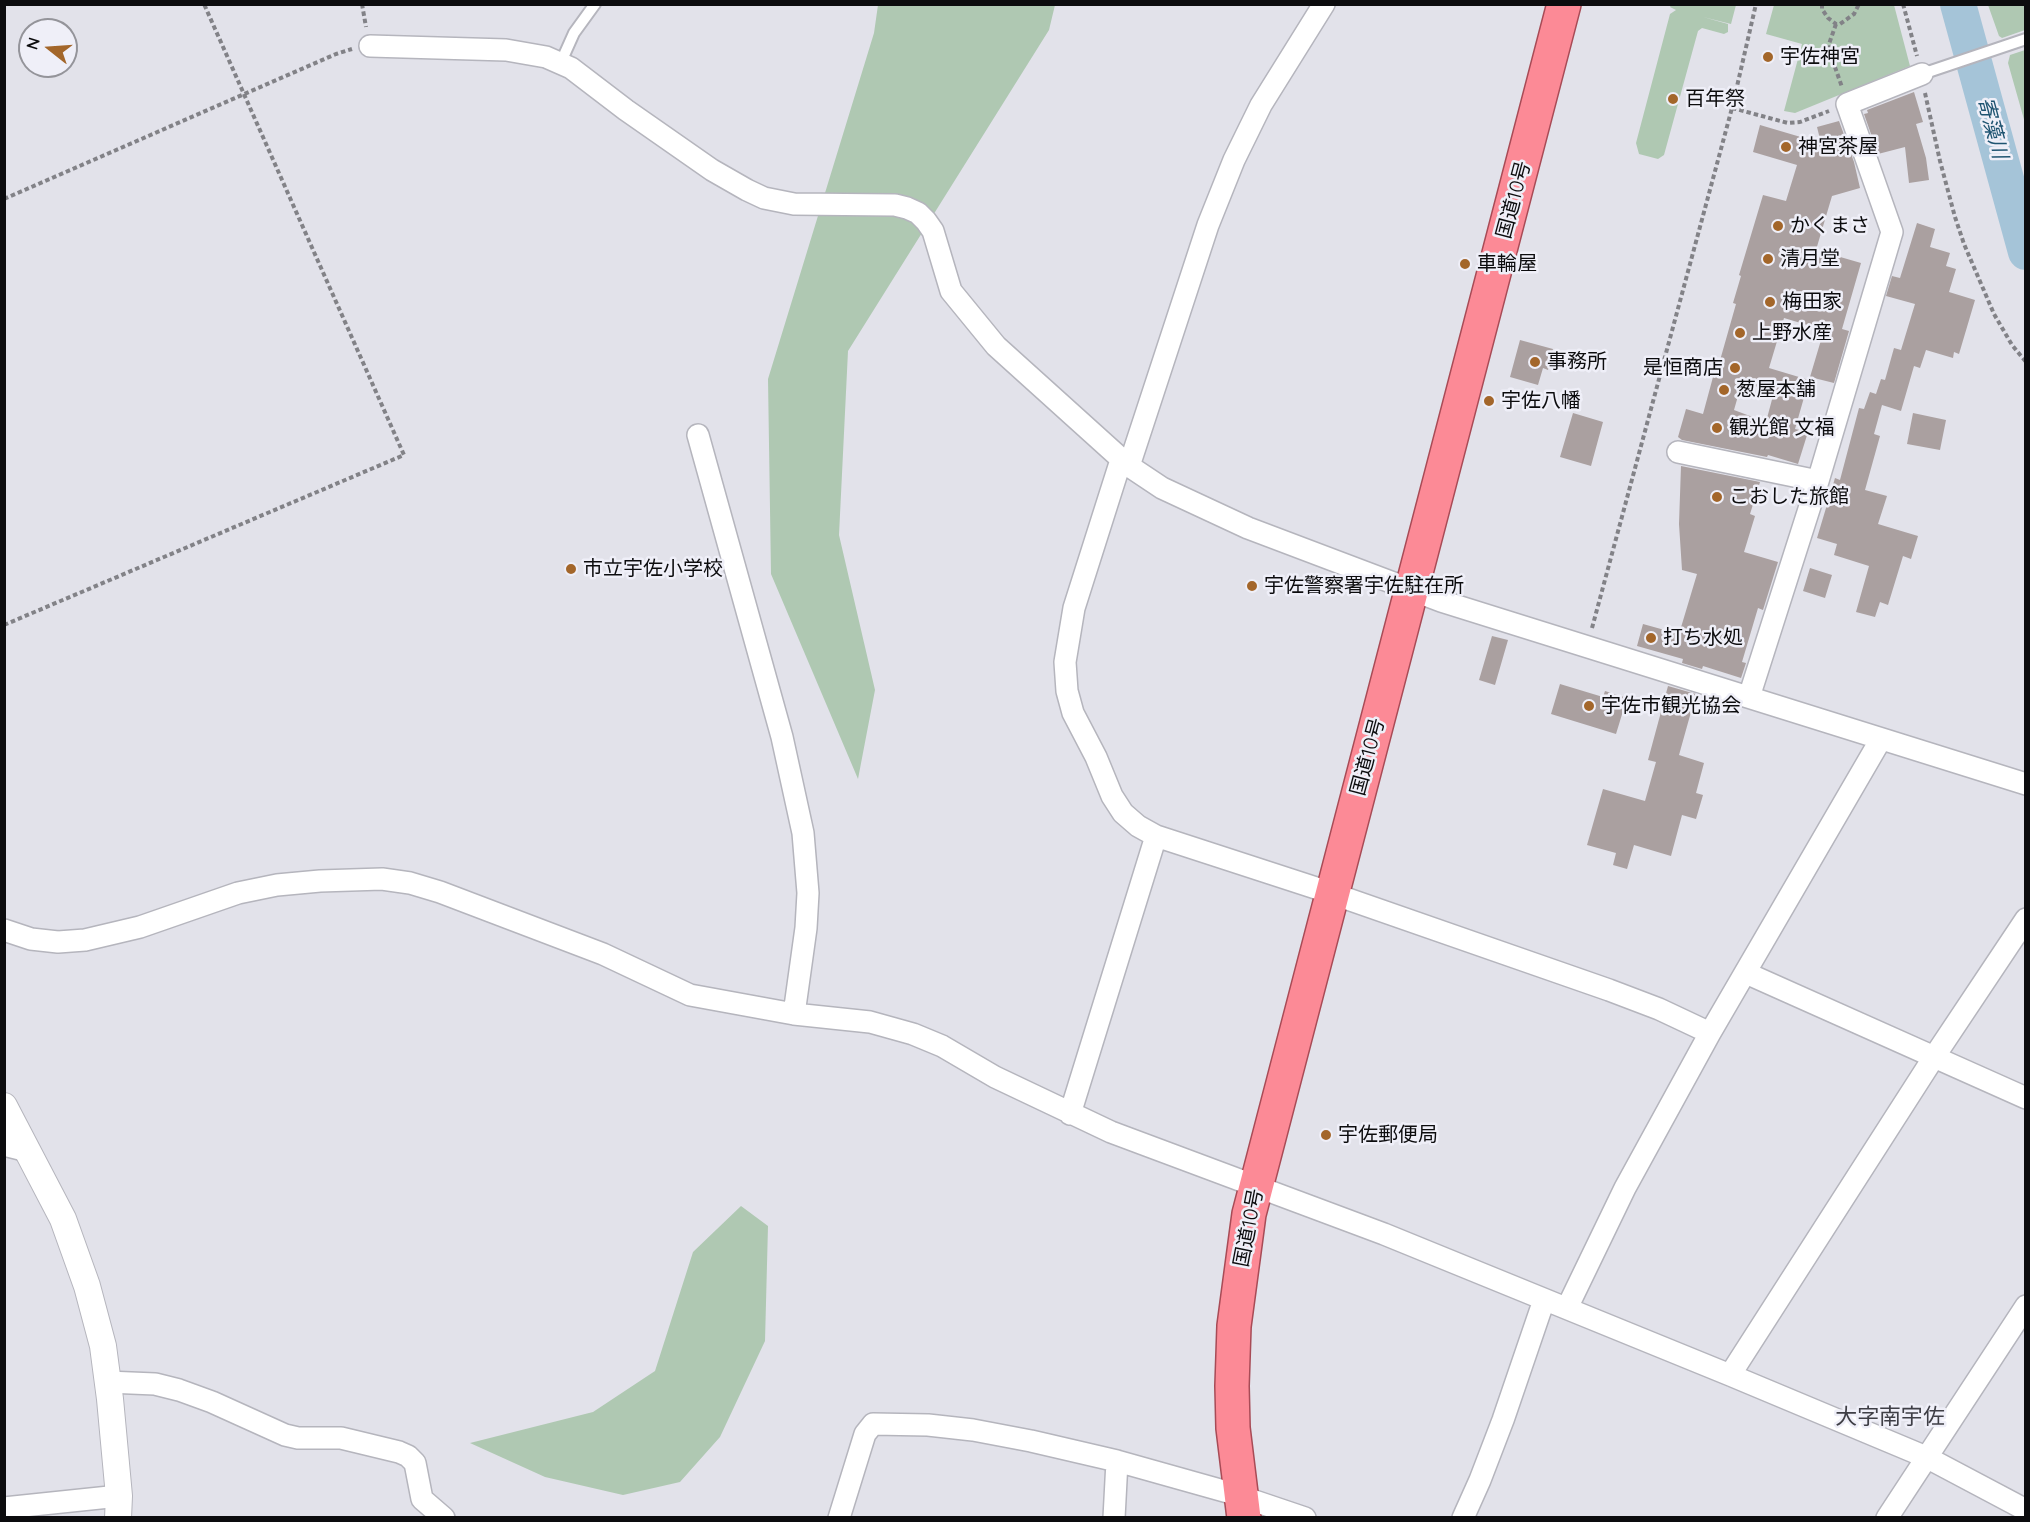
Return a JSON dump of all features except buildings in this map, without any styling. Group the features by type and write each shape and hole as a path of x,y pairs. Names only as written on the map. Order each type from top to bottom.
{"highway":[{"name":"国道10号","path":"1242,1507 1233,1428 1234,1326 1248,1214 1564,4"}],"street":[{"path":"1324,4 1262,105 1233,160 1208,225 1074,608 1065,662 1067,691 1073,713 1096,756 1112,796 1124,813 1138,826 1156,837 1333,894 1618,994 1710,1033"},
{"path":"370,46 506,50 546,57 561,62 712,170 756,194 794,204 895,205 918,213 933,231 946,280 956,299 996,346 1125,463 1162,488 1248,528 1412,591 2025,784"},
{"path":"1749,697 1818,481 1892,232 1847,104 1926,73"},
{"path":"698,435 782,737 803,833 808,893 806,928 794,1014"},
{"path":"1678,453 1818,481"},
{"path":"1567,1308 1625,1188 1710,1033 1881,739"},
{"path":"1070,1114 1156,837"},
{"path":"4,930 31,939 58,942 85,940 140,927 238,893 277,885 382,879 410,883 458,898 603,954 690,995 794,1014 870,1022 913,1034 942,1046 994,1077 1070,1114 1174,1157 1384,1234 1730,1375 1926,1457 2025,1510"},
{"path":"1730,1375 2025,919"},
{"path":"1746,974 2025,1098"},
{"path":"4,1106 16,1148 54,1200 80,1261 103,1346 118,1507 4,1508"},
{"path":"1463,1518 1488,1460 1544,1300"},
{"path":"1887,1518 2025,1306"},
{"path":"107,1382 155,1384 179,1390 212,1402 285,1435 298,1438 341,1438 399,1452 408,1456 415,1463 422,1499 444,1518"},
{"path":"839,1518 865,1434 873,1424 927,1425 973,1430 1117,1461 1242,1507 1305,1518"},
{"path":"1114,1518 1117,1461"}],"lane":[{"path":"561,62 574,33 595,4"},
{"path":"1926,73 2025,39"}],"path":[{"path":"4,625 404,455 204,4"},
{"path":"1587,646 1732,108 1756,4"},
{"path":"1822,4 1822,9 1828,18 1836,24 1840,24 1854,14 1859,4"},
{"path":"1903,4 1926,73 1940,160 1964,244 1994,314 2025,362"},
{"path":"1732,108 1788,123 1800,122 1847,104 1830,54 1829,44 1836,24"},
{"path":"4,199 336,54 370,46"}],"green space":[{"path":"878,5 1055,5 1049,30 848,351 839,535 875,690 858,779 771,574 768,379 874,33"},
{"path":"1671,5 1736,5 1731,24 1703,17 1728,24 1728,32 1724,34 1702,28 1698,31 1664,155 1658,159 1639,154 1636,143 1670,14 1676,10 1670,7"},
{"path":"1774,5 1894,5 1910,66 1795,113 1784,111 1802,44 1766,34"},
{"path":"1988,5 2025,5 2025,30 2002,38 1999,36"},
{"path":"2026,50 2025,123 2008,63 2010,55"},
{"path":"741,1206 768,1226 765,1341 720,1437 680,1482 623,1495 545,1477 470,1443 593,1412 655,1371 693,1252"}],"waterway":[{"name":"寄藻川","path":"1958,4 2026,252"}],"place":[{"name":"宇佐神宮","path":"1768,57"},
{"name":"百年祭","path":"1673,99"},
{"name":"神宮茶屋","path":"1786,147"},
{"name":"かくまさ","path":"1778,226"},
{"name":"清月堂","path":"1768,259"},
{"name":"車輪屋","path":"1465,264"},
{"name":"梅田家","path":"1770,302"},
{"name":"上野水産","path":"1740,333"},
{"name":"事務所","path":"1535,362"},
{"name":"是恒商店","path":"1735,368"},
{"name":"葱屋本舗","path":"1724,390"},
{"name":"宇佐八幡","path":"1489,401"},
{"name":"観光館 文福","path":"1717,428"},
{"name":"こおした旅館","path":"1717,497"},
{"name":"市立宇佐小学校","path":"571,569"},
{"name":"宇佐警察署宇佐駐在所","path":"1252,586"},
{"name":"打ち水処","path":"1651,638"},
{"name":"宇佐市観光協会","path":"1589,706"},
{"name":"宇佐郵便局","path":"1326,1135"}],"district":[{"name":"大字南宇佐","path":"1890,1417"}]}
